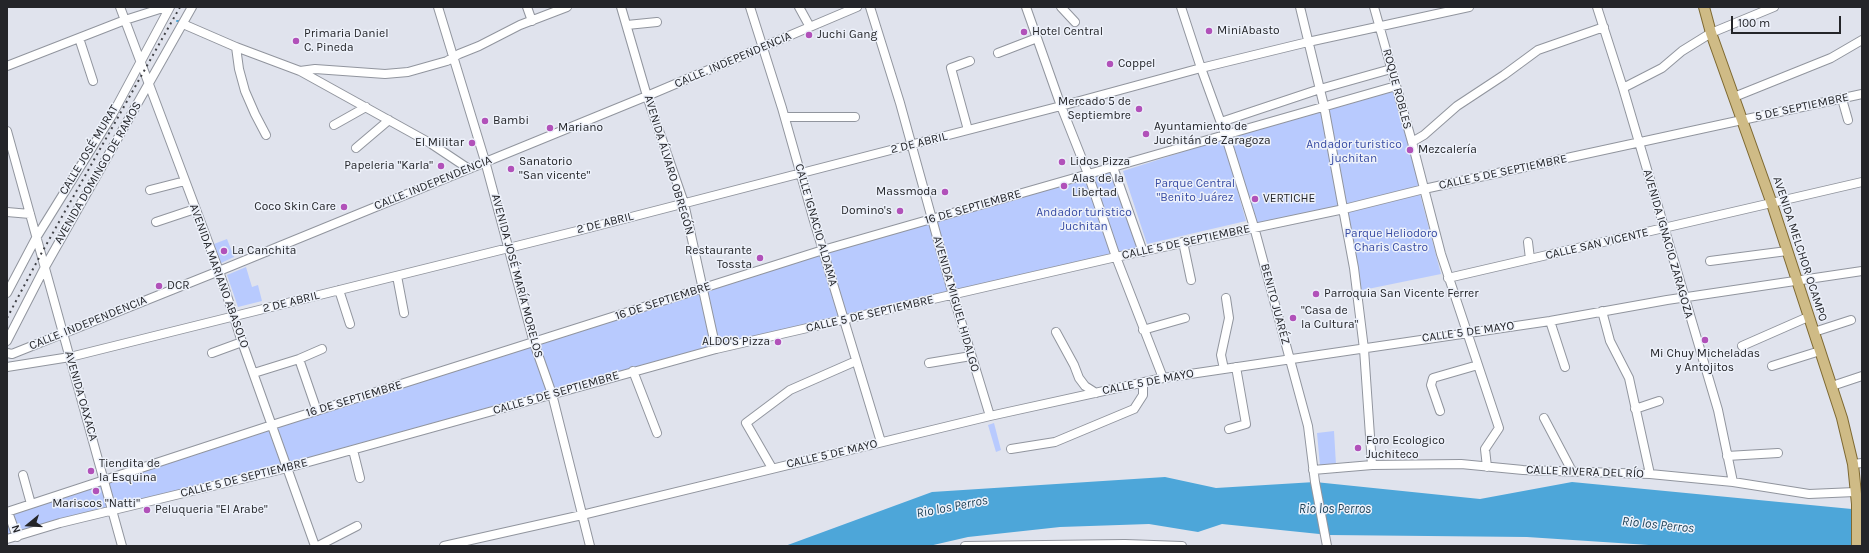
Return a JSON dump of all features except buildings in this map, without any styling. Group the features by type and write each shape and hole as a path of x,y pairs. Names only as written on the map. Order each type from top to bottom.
{"main road":[{"name":"AVENIDA MELCHOR OCAMPO","path":"1704,7 1711,34 1772,204 1796,281 1857,463 1857,546"}],"street":[{"name":"AVENIDA MARIANO ABASOLO","path":"120,7 194,209 219,271 242,342 315,546"},
{"path":"7,66 125,20 166,7"},
{"name":"CALLE JOSÉ MURAT","path":"7,293 36,238 110,116 140,59 170,7"},
{"name":"AVENIDA DOMINGO DE RAMOS","path":"7,341 45,267 192,7"},
{"name":"AVENIDA JOSÉ MARÍA MORELOS","path":"438,7 485,162 534,343 552,394 590,546"},
{"path":"527,7 532,21"},
{"path":"300,71 316,69 385,74 408,72 453,59 459,54 567,7"},
{"name":"AVENIDA ÁLVARO OBREGÓN","path":"621,7 647,96 684,203 716,349"},
{"name":"CALLE IGNACIO ALDAMA","path":"750,7 785,117 843,320 881,442"},
{"path":"799,7 810,27"},
{"name":"CALLE. INDEPENDENCIA","path":"7,354 12,354 469,169 647,96 857,7"},
{"name":"AVENIDA MIGUEL HIDALGO","path":"870,7 912,145 953,294 990,416"},
{"path":"1026,7 1061,106 1088,174 1116,257 1143,330 1163,378"},
{"path":"1061,7 1075,22"},
{"name":"BENITO JUARÉZ","path":"1181,7 1225,134 1254,227 1290,359 1308,426 1313,470 1327,546"},
{"path":"1300,7 1324,106 1355,275 1364,349 1372,465"},
{"name":"ROQUE ROBLES","path":"1374,7 1412,142 1440,254 1499,428 1485,449 1487,467"},
{"name":"2 DE ABRIL","path":"7,367 70,357 509,248 912,145 1201,68 1308,42 1468,7"},
{"name":"AVENIDA IGNACIO ZARAGOZA","path":"1597,7 1623,88 1718,410 1733,482"},
{"path":"1623,88 1662,68 1682,51 1711,34 1774,7"},
{"path":"627,25 657,22"},
{"path":"183,24 300,71 430,143 469,169"},
{"path":"1412,142 1424,136 1457,106 1504,75 1538,50 1604,27"},
{"path":"79,38 93,80"},
{"path":"998,53 1037,38"},
{"path":"1734,97 1831,58 1862,40"},
{"path":"236,46 239,69 245,91 266,135"},
{"path":"968,130 952,68 970,61"},
{"path":"1221,122 1320,89 1391,69"},
{"name":"16 DE SEPTIEMBRE","path":"7,512 272,425 823,250 1396,86"},
{"name":"5 DE SEPTIEMBRE","path":"1742,120 1862,94"},
{"path":"1842,99 1848,120"},
{"path":"334,125 366,107"},
{"path":"785,117 855,117"},
{"path":"356,148 389,120"},
{"name":"CALLE 5 DE SEPTIEMBRE","path":"7,539 60,523 287,468 716,349 1183,242 1344,209 1424,189 1742,120"},
{"name":"AVENIDA OAXACA","path":"7,131 122,546"},
{"path":"1114,167 1143,252"},
{"path":"150,190 185,181"},
{"name":"CALLE SAN VICENTE","path":"1448,278 1862,182"},
{"path":"156,222 194,209"},
{"path":"7,212 30,214"},
{"path":"1183,242 1191,280"},
{"path":"1528,242 1530,259"},
{"path":"1710,261 1787,251"},
{"name":"CALLE 5 DE MAYO","path":"444,546 468,543 990,416 1163,378 1364,349 1466,332 1550,321 1602,311 1862,271"},
{"path":"397,276 404,313"},
{"path":"339,290 350,324"},
{"path":"1224,369 1221,355 1229,318 1226,298"},
{"path":"1602,311 1610,341 1629,378 1650,474"},
{"path":"1742,346 1808,317"},
{"path":"1143,330 1185,318"},
{"path":"1814,332 1851,320"},
{"path":"1550,321 1565,367"},
{"path":"1056,332 1074,365 1079,378 1085,386 1096,393"},
{"path":"212,353 242,342"},
{"path":"254,373 299,359 322,349"},
{"path":"1772,366 1820,350"},
{"path":"929,363 971,356"},
{"path":"299,359 317,411"},
{"path":"772,468 746,423 790,390 856,361"},
{"path":"1440,411 1431,385 1433,378 1478,365"},
{"path":"1229,429 1246,424 1236,367"},
{"path":"633,371 657,433"},
{"path":"1832,386 1862,376"},
{"path":"1011,449 1055,442 1134,409 1143,395 1143,382"},
{"path":"1635,409 1659,401"},
{"path":"1544,418 1572,471"},
{"path":"353,450 360,478"},
{"path":"1727,456 1778,453"},
{"name":"CALLE RIVERA DEL RÍO","path":"1313,470 1372,465 1461,464 1523,470 1650,474 1733,482 1809,494 1856,492"},
{"path":"22,475 31,504"},
{"path":"7,512 17,537"},
{"path":"318,546 357,526"},
{"path":"965,546 1182,546"}],"green space":[{"name":"Andador turistico juchitan","path":"1396,86 1424,189 1420,194 1441,274 1358,291 1344,209 1254,227 1225,134"},
{"name":"Parque Central \"Benito Juárez","path":"1223,139 1246,221 1147,244 1123,171"},
{"name":"Andador turistico Juchitan","path":"1113,167 1143,252 716,349 7,539 7,512 703,287"},
{"name":"La Canchita","path":"227,239 234,257 221,263 214,244"},
{"path":"246,267 252,287 258,285 262,301 238,307 227,275"},
{"path":"994,423 1001,450 996,452 988,425"},
{"path":"1334,431 1336,465 1320,466 1317,433"}],"water":[{"name":"Rio los Perros","path":"1165,477 1216,488 1315,482 1480,499 1572,482 1862,510 1862,546 1664,546 1527,537 1329,535 1222,524 1198,532 1149,524 1060,527 968,537 929,546 785,546 932,492"}],"railway":[{"path":"7,318 41,254 180,7"}],"place":[{"name":"MiniAbasto","path":"1209,31"},
{"name":"Hotel Central","path":"1024,32"},
{"name":"Juchi Gang","path":"809,35"},
{"name":"Primaria Daniel C. Pineda","path":"296,41"},
{"name":"Coppel","path":"1110,64"},
{"name":"Mercado 5 de Septiembre","path":"1139,109"},
{"name":"Bambi","path":"485,121"},
{"name":"Mariano","path":"550,128"},
{"name":"Ayuntamiento de Juchitán de Zaragoza","path":"1146,134"},
{"name":"El Militar","path":"472,143"},
{"name":"Mezcalería","path":"1410,150"},
{"name":"Lidos Pizza","path":"1062,162"},
{"name":"Papeleria \"Karla\"","path":"441,166"},
{"name":"Sanatorio \"San vicente\"","path":"511,169"},
{"name":"Alas de la Libertad","path":"1064,186"},
{"name":"Massmoda","path":"945,192"},
{"name":"VERTICHE","path":"1255,199"},
{"name":"Coco Skin Care","path":"344,207"},
{"name":"Domino's","path":"900,211"},
{"name":"La Canchita","path":"224,251"},
{"name":"Restaurante Tossta","path":"760,258"},
{"name":"DCR","path":"159,286"},
{"name":"Parroquia San Vicente Ferrer","path":"1316,294"},
{"name":"\"Casa de la Cultura\"","path":"1293,318"},
{"name":"Mi Chuy Micheladas y Antojitos","path":"1705,340"},
{"name":"ALDO'S Pizza","path":"778,342"},
{"name":"Foro Ecologico Juchiteco","path":"1358,448"},
{"name":"Tiendita de la Esquina","path":"91,471"},
{"name":"Mariscos \"Natti\"","path":"96,491"},
{"name":"Peluqueria \"El Arabe\"","path":"147,510"}],"park label":[{"name":"Parque Heliodoro Charis Castro","path":"1391,241"}]}
